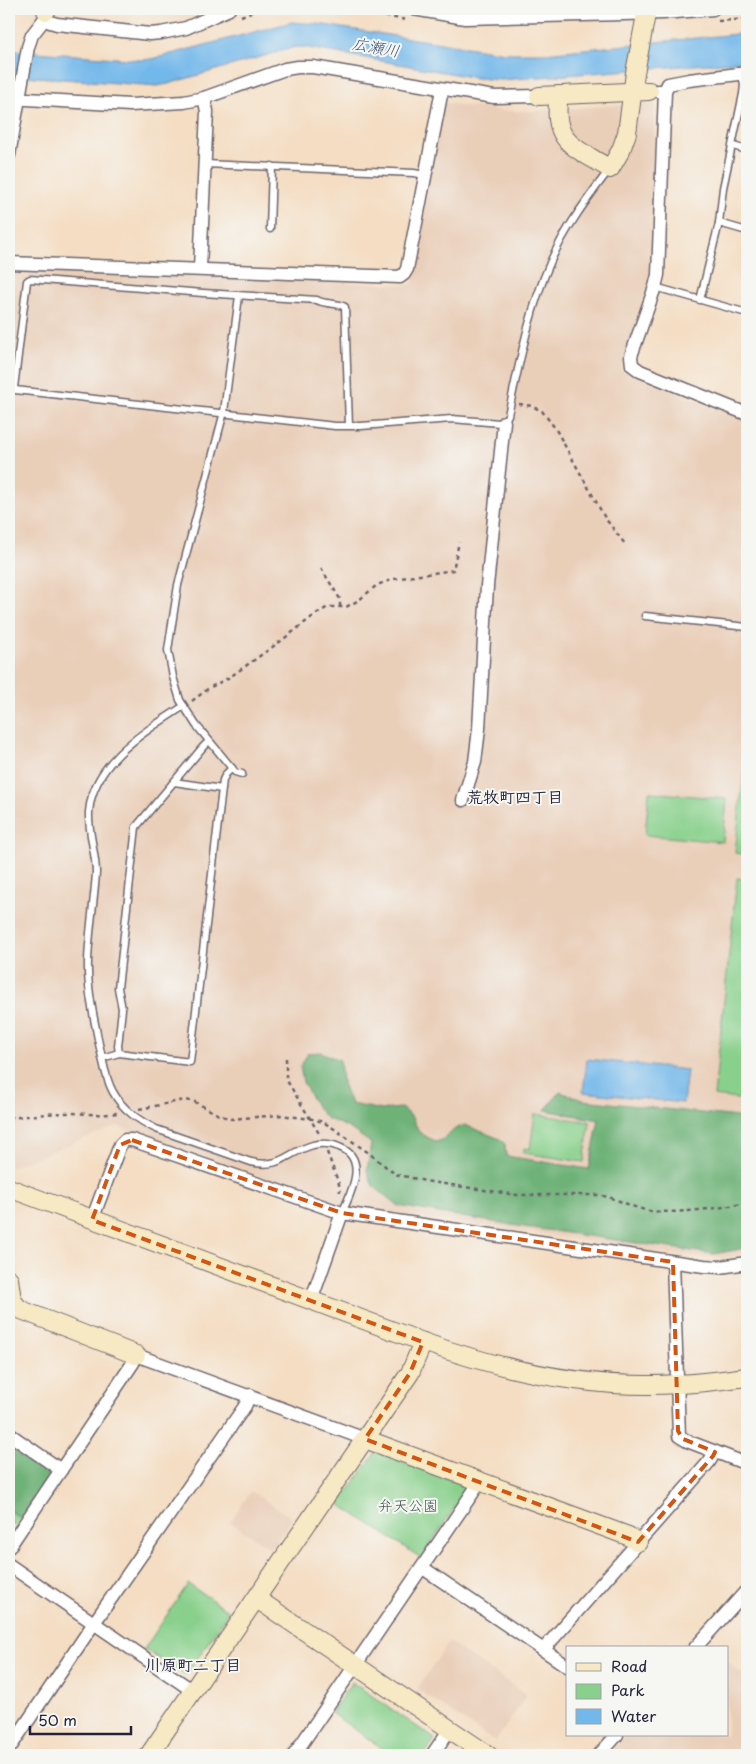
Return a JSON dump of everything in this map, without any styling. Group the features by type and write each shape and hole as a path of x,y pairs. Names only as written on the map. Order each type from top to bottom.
{"street":[{"path":"47,12 50,22 57,24 150,34 186,28 229,9"},
{"path":"414,9 435,11 465,18 712,9"},
{"path":"646,10 635,73 649,91 658,275 631,356 632,364 640,371 747,414"},
{"path":"9,155 16,95 28,48 32,35 47,12"},
{"path":"16,95 143,106 184,102 204,98 298,66 494,97 649,91 668,84 689,80 744,74"},
{"path":"9,263 400,277 407,269 442,90"},
{"path":"559,95 556,111 563,136 572,145 610,168 621,150 649,91"},
{"path":"200,269 207,111 204,98"},
{"path":"463,800 475,762 479,730 487,586 504,422"},
{"path":"92,1220 120,1145 128,1140 343,1210 673,1262 720,1267 747,1263"},
{"path":"9,1188 423,1342 490,1364 556,1378 629,1385 677,1385 747,1377"},
{"path":"311,1301 343,1210"},
{"path":"673,1262 679,1436 687,1441 747,1464"},
{"path":"9,1280 12,1305 25,1312 628,1536 638,1542"},
{"path":"148,1755 257,1599 410,1373 423,1342"},
{"path":"9,1546 136,1354"},
{"path":"9,1749 245,1406 250,1396"},
{"path":"9,1434 61,1470"},
{"path":"543,1650 709,1462 715,1452"},
{"path":"294,1755 480,1482"},
{"path":"9,1565 192,1691"},
{"path":"423,1568 566,1665"},
{"path":"698,1646 747,1590"},
{"path":"257,1599 488,1755"},
{"path":"432,1755 450,1729"},
{"path":"599,1755 616,1736"}],"lane":[{"path":"700,300 719,223 723,188 743,94 744,74"},
{"path":"733,146 747,150"},
{"path":"205,164 425,175"},
{"path":"270,229 272,166"},
{"path":"349,426 345,307 342,305 322,303 317,300 239,296 30,278 27,281 15,390 349,426 452,419 500,423 504,422 508,415 521,355 549,264 568,230 610,168"},
{"path":"719,223 747,231"},
{"path":"655,287 747,313"},
{"path":"239,296 224,412 178,585 168,650 180,700 209,741 235,772 242,774"},
{"path":"645,616 747,627"},
{"path":"184,706 158,723 116,757 99,780 90,802 90,828 96,861 96,873 88,962 93,1014 108,1080 113,1092 137,1119 156,1129 258,1164 276,1163 310,1146 320,1144 332,1144 344,1148 355,1161 356,1170 353,1188 343,1210"},
{"path":"119,1053 122,1009 118,988 136,827 209,741"},
{"path":"102,1058 119,1053 190,1062 223,780 232,768"},
{"path":"174,782 222,789"}],"path":[{"path":"254,10 259,9"},
{"path":"510,402 532,406 542,411 555,428 598,508 625,544"},
{"path":"184,706 282,641 316,614 328,608 346,607 359,600 377,585 394,579 453,570 459,542"},
{"path":"321,568 340,600 340,607"},
{"path":"286,1058 286,1079 321,1137"},
{"path":"9,1118 68,1113 104,1115 185,1100 195,1102 219,1115 231,1119 280,1115 323,1122 369,1152 394,1174 425,1181 517,1195 598,1195 611,1197 625,1204 649,1211 670,1212 747,1203"},
{"path":"326,1151 339,1184 343,1210"}],"highlighted area":[{"path":"132,1140 342,1213 673,1262 678,1431 683,1439 715,1452 713,1456 638,1542 365,1439 410,1373 423,1342 92,1220 120,1145"}],"shaded area":[{"path":"447,103 502,111 655,104 651,279 621,370 747,421 747,1254 727,1258 700,1258 345,1207 117,1126 9,1168 9,268 409,285 413,282 441,106"},
{"path":"251,1491 292,1518 271,1549 230,1522"},
{"path":"449,1642 527,1695 495,1742 417,1689"},
{"path":"728,1662 747,1679 747,1755 617,1755 611,1751 624,1736 728,1736"}],"green space":[{"path":"744,770 747,770 747,855 735,853"},
{"path":"649,792 727,799 723,842 645,835"},
{"path":"737,878 747,879 747,1100 714,1096"},
{"path":"320,1052 340,1060 342,1081 351,1104 382,1110 401,1108 411,1116 420,1133 436,1142 443,1139 453,1130 465,1125 500,1139 505,1144 506,1156 589,1169 599,1120 545,1110 560,1092 583,1100 747,1118 747,1248 713,1254 504,1224 398,1206 373,1186 367,1171 371,1143 349,1128 326,1118 316,1106 303,1082 300,1067 308,1053"},
{"path":"535,1114 590,1122 584,1162 524,1153 524,1148 530,1149"},
{"path":"9,1442 48,1469 49,1476 21,1518 9,1510"},
{"name":"弁天公園","path":"376,1452 462,1484 466,1491 421,1558 339,1504"},
{"path":"9,1510 21,1518 15,1526 9,1522"},
{"path":"188,1584 229,1611 188,1673 184,1675 144,1649"},
{"path":"352,1682 435,1739 424,1755 392,1755 331,1713"}],"water":[{"name":"広瀬川","path":"292,22 318,24 505,53 545,53 747,33 747,61 501,80 477,78 295,47 157,86 9,75 9,50 142,60"},
{"path":"587,1059 687,1070 683,1103 583,1092"}],"district":[{"name":"荒牧町四丁目","path":"515,796"},
{"name":"川原町二丁目","path":"193,1664"}]}
